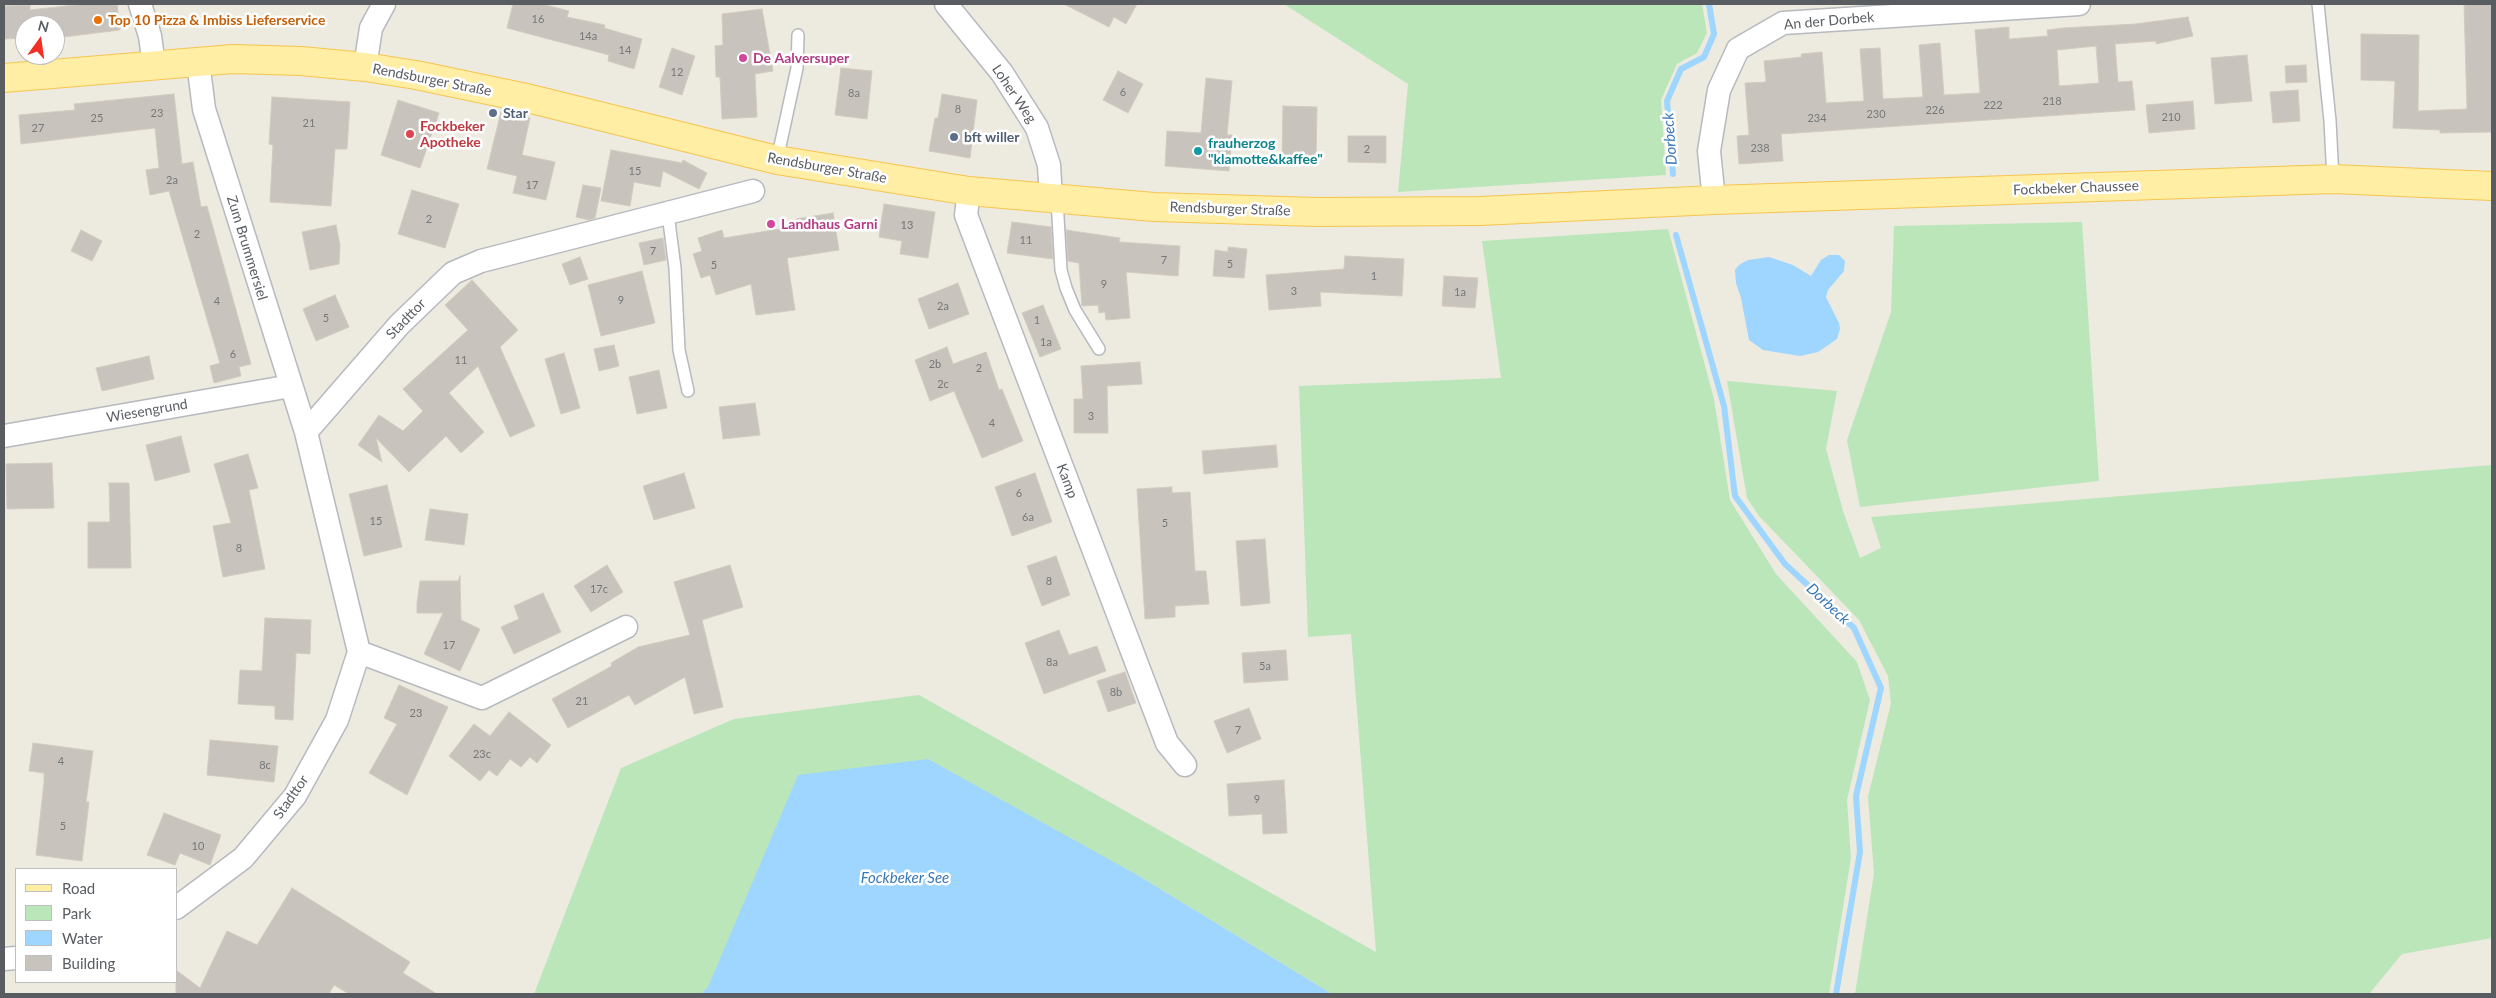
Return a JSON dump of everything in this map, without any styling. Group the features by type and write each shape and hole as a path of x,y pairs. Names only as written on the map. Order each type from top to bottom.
{"main road":[{"name":"Rendsburger Straße","path":"4,78 244,59 301,61 365,67 416,75 531,99 776,160 969,191 1154,207 1317,212 1480,211 1660,203"},
{"name":"Fockbeker Chaussee","path":"1660,203 2332,179 2492,186"}],"street":[{"path":"140,4 150,36 154,65"},
{"path":"365,67 371,28 384,4"},
{"name":"Loher Weg","path":"946,4 1002,73 1037,128 1049,166 1054,199"},
{"name":"An der Dorbek","path":"1714,200 1709,151 1719,90 1738,49 1783,23 1993,7 2079,4"},
{"name":"Zum Brummersiel","path":"198,62 204,109 306,432"},
{"name":"Stadttor","path":"306,432 399,325 453,273 481,261 753,191"},
{"name":"Kamp","path":"969,191 966,215 1166,743 1185,765"},
{"name":"Wiesengrund","path":"4,436 290,386"},
{"path":"306,432 359,652 482,698 626,627"},
{"name":"Stadttor","path":"178,907 243,858 295,796 337,720 359,652"}],"lane":[{"path":"2318,4 2330,121 2332,179"},
{"path":"776,160 797,68 798,35"},
{"path":"1054,199 1061,270 1066,288 1075,310 1099,349"},
{"path":"668,214 675,268 679,350 688,391"}],"green space":[{"path":"1284,4 1702,4 1707,33 1697,53 1677,64 1661,100 1666,175 1398,192 1408,84"},
{"path":"2082,222 2099,481 1860,507 1847,440 1891,312 1894,226"},
{"path":"1668,229 1714,399 1730,500 1776,574 1857,662 1870,700 1847,800 1851,858 1829,994 1332,994 1139,876 708,987 701,994 534,994 621,768 734,719 919,695 1376,952 1351,634 1308,637 1299,386 1501,378 1482,241"},
{"path":"1727,381 1837,391 1826,449 1843,511 1860,558 1881,548 1871,517 2492,465 2492,938 2402,954 2369,994 1855,994 1874,873 1868,797 1891,703 1888,676 1859,620 1759,516 1747,498"}],"water":[{"path":"1829,255 1839,255 1845,261 1844,271 1828,290 1826,297 1839,323 1840,329 1837,339 1818,352 1800,356 1763,350 1749,340 1741,298 1736,283 1735,270 1739,265 1748,260 1769,257 1793,265 1811,276 1821,260"},
{"name":"Fockbeker See","path":"928,759 1139,876 1332,994 701,994 708,987 798,775"}],"building":[{"path":"84,4 117,4 120,30 65,37 65,15 15,15 15,38 4,39 4,6 30,5 30,10"},
{"path":"513,4 542,4 569,11 567,17 605,25 604,28 642,39 634,69 608,61 609,55 507,28"},
{"path":"1064,4 1137,4 1126,24 1114,17 1109,27"},
{"path":"2464,4 2492,4 2492,132 2440,133 2440,130 2393,128 2395,81 2361,80 2361,34 2419,35 2418,111 2467,109"},
{"name":"De Aalversuper","path":"762,9 773,71 755,74 757,117 722,119 720,77 716,77 715,46 723,45 722,14"},
{"path":"2188,17 2193,36 2156,44 2156,41 2115,44 2118,82 2132,81 2135,110 1781,134 1783,161 1739,164 1737,136 1749,135 1745,83 1766,82 1764,61 1802,57 1801,54 1822,52 1826,103 1864,101 1860,49 1880,48 1883,99 1923,97 1919,45 1940,43 1944,95 1980,93 1975,30 2009,27 2009,39 2048,36 2047,30 2063,28 2135,24","holes":["2096,46 2099,83 2059,86 2057,50"]},
{"path":"672,48 695,56 682,95 659,87"},
{"path":"2247,55 2252,101 2215,104 2211,58"},
{"path":"2306,65 2307,82 2286,83 2285,66"},
{"path":"841,68 872,71 867,119 835,115"},
{"path":"1118,71 1143,84 1128,113 1103,100"},
{"name":"frauherzog \"klamotte&kaffee\"","path":"1206,78 1232,81 1227,135 1232,135 1229,171 1165,166 1167,131 1201,133"},
{"path":"2298,90 2300,121 2273,123 2270,92"},
{"path":"174,94 182,164 193,162 201,207 207,206 251,364 239,367 241,376 214,383 210,366 220,363 169,191 150,195 146,170 159,168 155,128 21,144 19,115 75,110 74,104"},
{"path":"942,94 977,100 970,158 929,151"},
{"path":"272,97 350,102 347,149 335,149 331,206 270,202 273,145 269,144"},
{"name":"Fockbeker Apotheke","path":"398,100 439,113 420,168 381,155"},
{"path":"2193,101 2195,129 2149,133 2146,105"},
{"path":"1283,106 1317,107 1316,161 1282,160"},
{"path":"501,112 530,118 522,155 555,162 546,200 513,193 517,176 487,169"},
{"path":"1348,136 1386,136 1386,163 1348,162"},
{"path":"611,150 682,163 683,160 707,173 699,189 663,171 660,187 634,182 630,206 601,201"},
{"path":"583,185 601,188 595,218 589,220 576,217"},
{"path":"412,190 459,204 445,248 398,234"},
{"path":"884,204 935,212 928,258 900,254 902,241 879,237"},
{"path":"833,213 839,250 787,258 795,310 756,315 751,284 716,295 710,275 701,278 693,254 702,251 698,238 722,230 724,238 798,226 796,219"},
{"path":"1012,222 1051,227 1053,259 1007,253"},
{"path":"336,225 340,245 339,264 310,270 302,232"},
{"path":"81,230 102,241 92,261 71,251"},
{"path":"1066,230 1120,238 1119,242 1180,246 1178,276 1126,272 1130,318 1106,320 1105,312 1099,313 1098,305 1082,306 1079,263 1068,261"},
{"path":"663,238 666,260 644,265 639,243"},
{"path":"1228,247 1247,249 1244,278 1213,276 1215,250 1228,252"},
{"path":"1345,256 1404,259 1402,296 1320,292 1321,306 1269,310 1266,275 1344,269"},
{"path":"580,257 588,279 570,285 562,264"},
{"path":"642,271 655,323 601,336 588,285"},
{"path":"1444,276 1478,278 1475,308 1442,306"},
{"path":"472,280 518,330 500,347 535,426 510,437 478,366 449,393 484,432 461,453 446,436 409,472 376,438 382,462 358,445 379,415 403,431 423,411 403,389 468,330 445,305"},
{"path":"958,283 969,314 929,329 918,299"},
{"path":"335,295 349,327 316,341 303,309"},
{"path":"1043,305 1061,349 1040,357 1022,313"},
{"path":"614,345 619,366 599,371 594,349"},
{"path":"947,347 953,364 986,352 999,390 1002,389 1023,441 982,458 954,391 930,401 915,360"},
{"path":"564,353 580,408 561,414 545,359"},
{"path":"149,356 154,379 102,391 96,368"},
{"path":"1140,362 1142,384 1107,386 1108,433 1074,433 1074,399 1083,399 1081,366"},
{"path":"659,370 667,408 637,414 629,377"},
{"path":"755,403 760,435 723,439 719,407"},
{"path":"181,436 190,472 155,481 146,445"},
{"path":"1276,445 1278,467 1204,474 1202,451"},
{"path":"248,454 258,488 249,490 265,569 223,577 213,526 231,523 214,464"},
{"path":"52,463 54,508 7,509 6,464"},
{"path":"684,473 695,508 654,520 643,486"},
{"path":"1035,473 1052,522 1012,536 995,487"},
{"path":"109,483 129,483 131,568 88,568 88,522 110,522"},
{"path":"387,485 402,547 364,556 349,494"},
{"path":"1172,487 1172,493 1190,492 1195,571 1206,571 1209,604 1175,606 1175,617 1145,619 1137,489"},
{"path":"430,509 468,514 464,545 425,540"},
{"path":"1265,539 1270,603 1241,606 1236,541"},
{"path":"1056,556 1070,595 1042,606 1027,566"},
{"path":"607,565 623,592 591,612 574,586"},
{"path":"730,565 743,607 702,620 723,707 694,714 685,677 635,705 629,695 568,728 552,699 612,666 611,663 638,647 690,635 674,582"},
{"path":"460,576 461,620 480,629 460,671 424,654 443,613 417,613 417,603 420,581 458,581"},
{"path":"543,593 561,632 514,654 501,627 519,619 514,606"},
{"path":"265,618 311,620 310,654 296,653 293,720 275,719 275,706 238,704 240,670 262,671"},
{"path":"1059,630 1069,655 1097,646 1106,671 1044,694 1025,643"},
{"path":"1286,650 1288,680 1244,683 1242,653"},
{"path":"1125,672 1136,703 1108,712 1097,681"},
{"path":"399,685 448,707 407,795 369,773 397,724 384,718"},
{"path":"1249,708 1261,739 1227,753 1214,721"},
{"path":"509,712 551,745 537,763 530,757 521,767 510,759 497,776 489,770 480,781 449,756 474,724 490,736"},
{"path":"210,740 278,746 274,782 207,775"},
{"path":"33,743 93,751 86,802 89,802 82,861 36,855 44,773 29,771"},
{"path":"1284,780 1287,833 1263,834 1262,814 1229,816 1227,784"},
{"path":"164,813 221,835 210,865 180,853 175,865 147,855"},
{"path":"292,888 410,962 403,973 437,994 349,994 334,985 329,994 176,994 178,972 200,988 227,931 257,945"}],"waterway":[{"name":"Dorbeck","path":"1673,174 1667,101 1681,69 1704,57 1714,34 1709,4"},
{"name":"Dorbeck","path":"1676,235 1724,406 1735,496 1785,564 1854,628 1881,688 1856,796 1860,852 1836,994"}],"place":[{"name":"Top 10 Pizza & Imbiss Lieferservice","path":"98,20"},
{"name":"De Aalversuper","path":"743,58"},
{"name":"Star","path":"493,113"},
{"name":"Fockbeker Apotheke","path":"410,134"},
{"name":"bft willer","path":"954,137"},
{"name":"frauherzog \"klamotte&kaffee\"","path":"1198,151"},
{"name":"Landhaus Garni","path":"771,224"}]}
